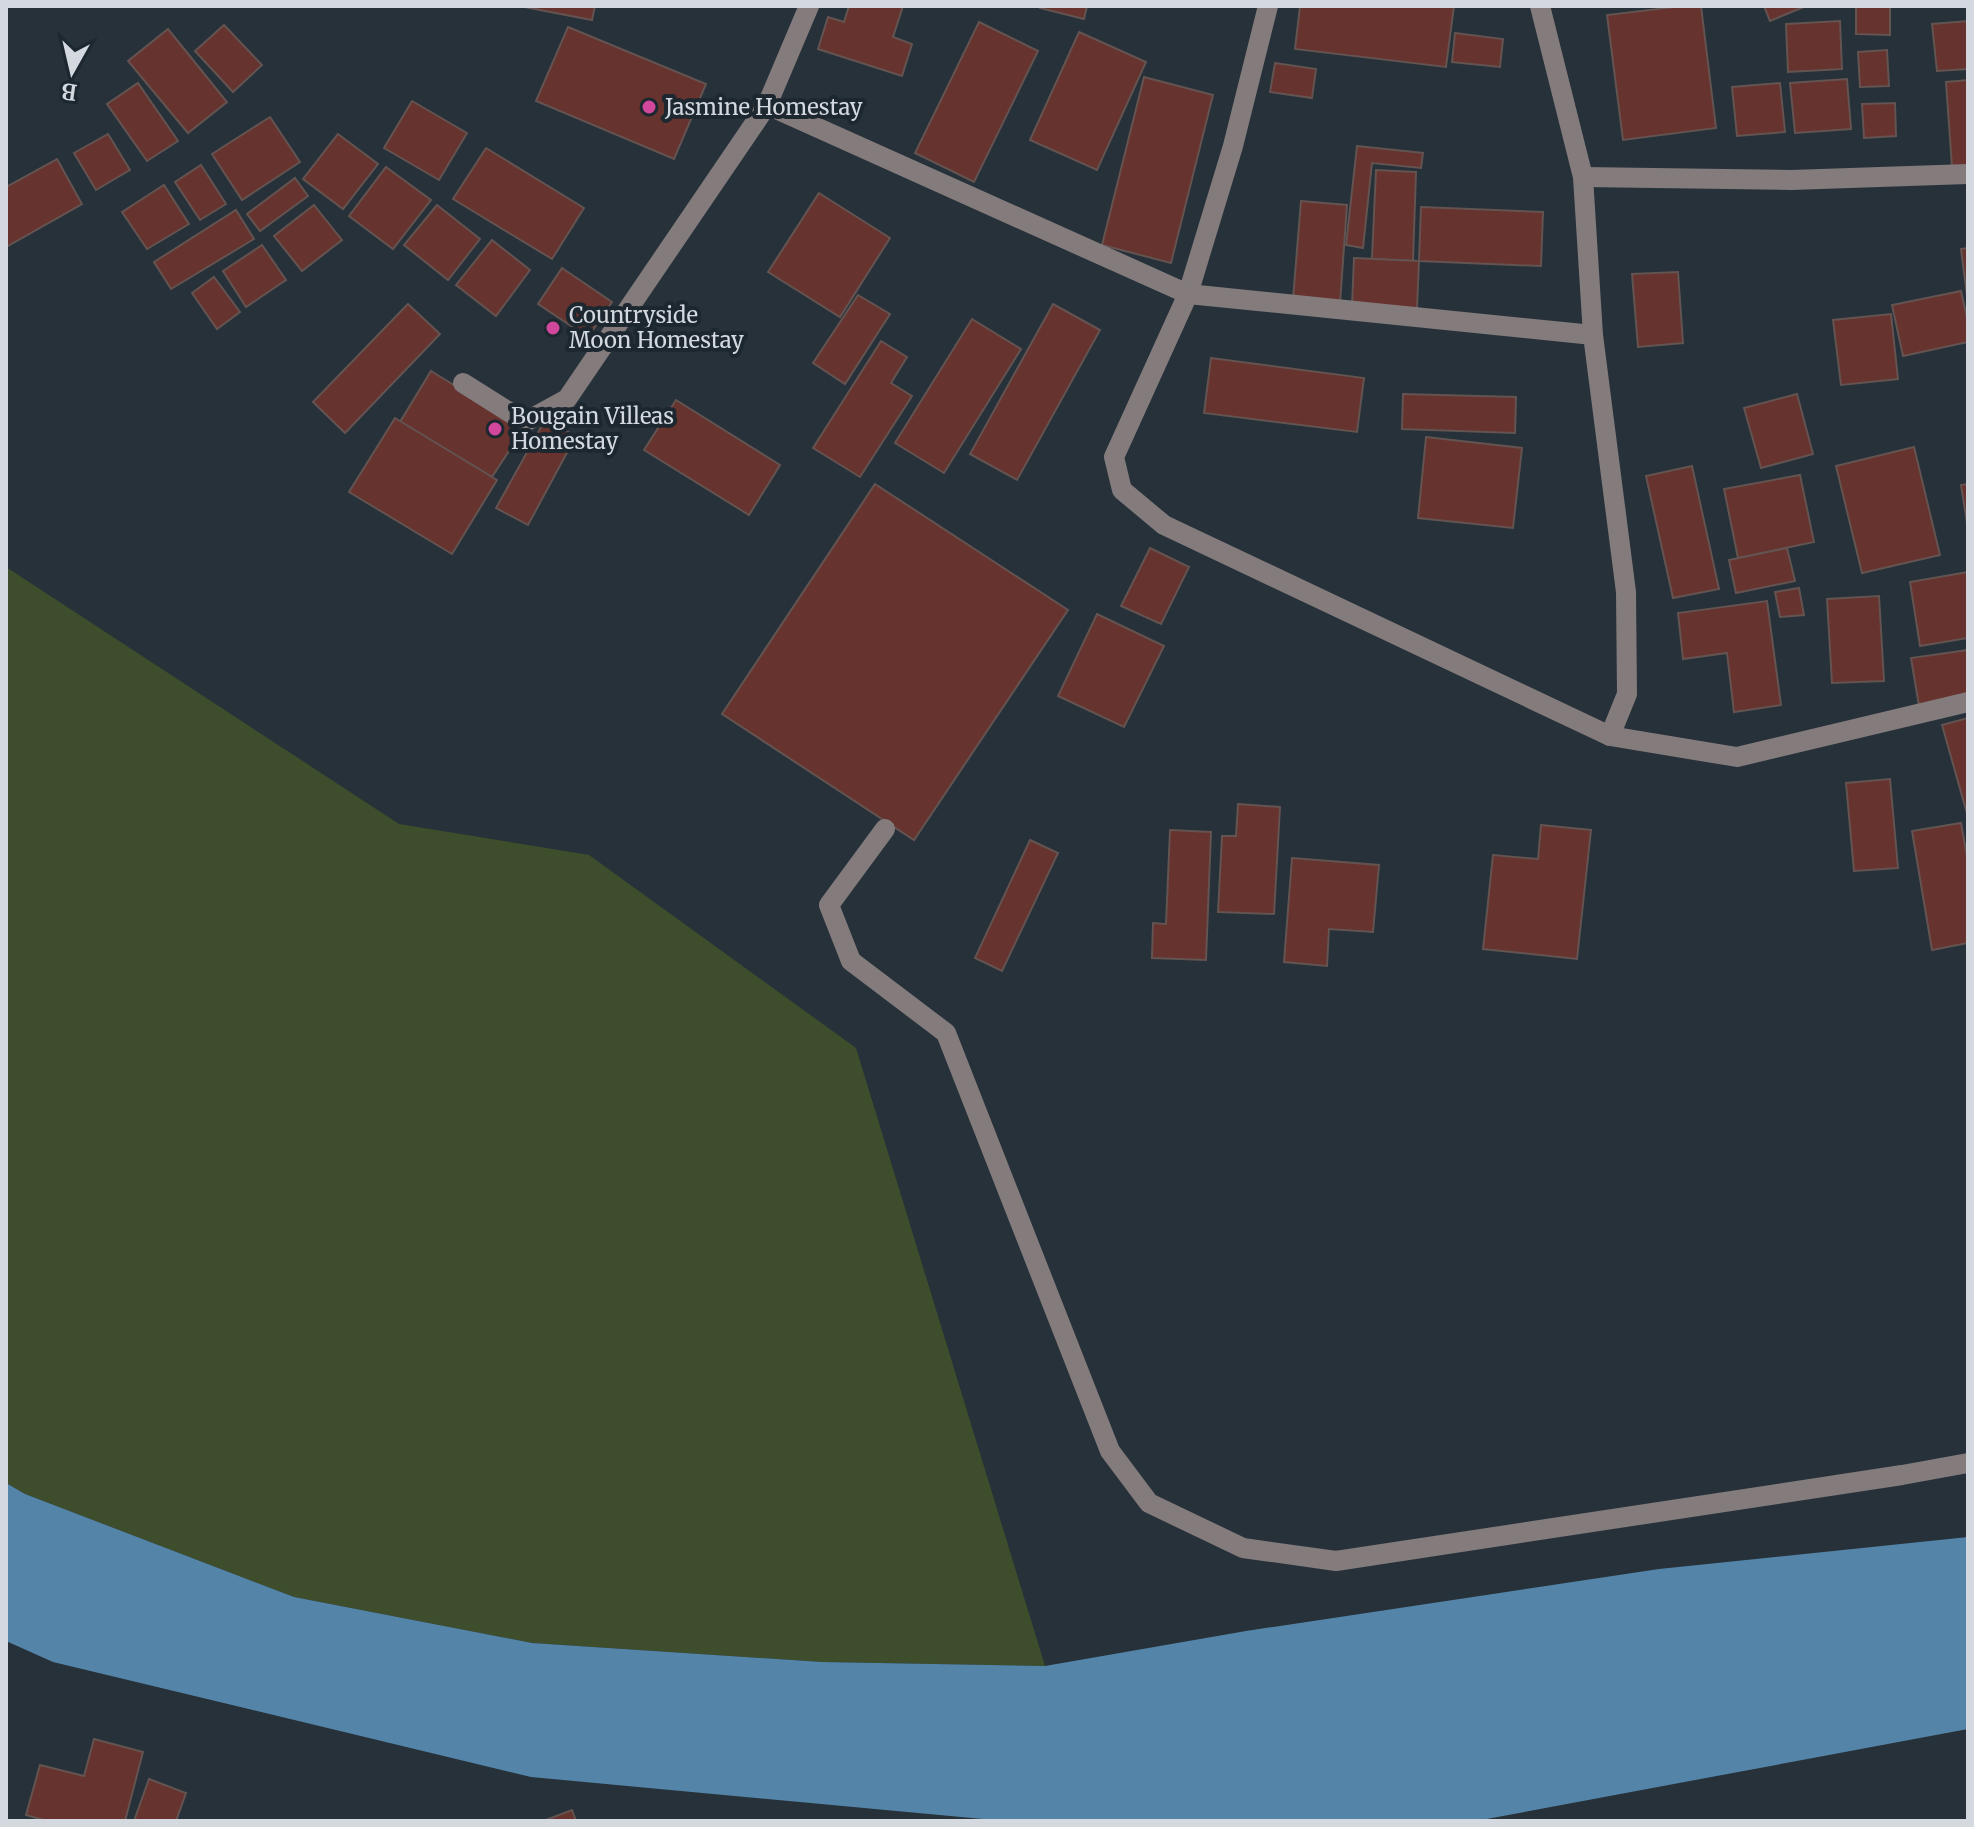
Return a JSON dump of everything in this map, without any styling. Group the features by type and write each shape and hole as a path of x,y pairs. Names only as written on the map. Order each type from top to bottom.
{"street":[{"path":"463,383 525,422 567,399 767,105 809,6"},
{"path":"1268,6 1233,146 1188,294 1114,457 1122,490 1164,525 1610,736 1737,757 1968,702"},
{"path":"1540,6 1583,177 1593,335 1626,592 1627,694 1610,736"},
{"path":"767,105 1188,294 1593,335"},
{"path":"1583,177 1791,180 1968,174"},
{"path":"885,829 829,905 851,961 946,1033 1110,1451 1149,1503 1243,1548 1336,1561 1968,1463"}],"green space":[{"path":"6,567 399,824 589,855 856,1048 1045,1666 822,1662 532,1643 294,1597 25,1494 6,1483"}],"water":[{"path":"6,1483 25,1494 294,1597 532,1643 822,1662 1045,1666 1246,1631 1659,1569 1968,1537 1968,1729 1476,1821 1004,1821 531,1777 53,1662 6,1641"}],"building":[{"path":"519,6 595,6 592,20"},
{"path":"849,6 903,6 893,37 912,44 902,76 818,49 828,17 844,22"},
{"path":"1040,6 1087,6 1084,19"},
{"path":"1300,6 1454,6 1446,67 1295,49"},
{"path":"1701,6 1716,128 1623,140 1607,15"},
{"path":"1764,6 1806,6 1770,21"},
{"path":"1856,6 1890,6 1890,35 1856,34"},
{"path":"1840,21 1842,69 1788,72 1786,24"},
{"path":"1968,21 1968,69 1937,71 1932,24"},
{"path":"979,22 1038,51 974,182 915,153"},
{"path":"224,25 262,65 233,92 195,51"},
{"path":"568,27 706,84 674,159 536,101"},
{"path":"168,29 227,102 188,133 128,61"},
{"path":"1079,32 1146,62 1097,170 1030,140"},
{"path":"1455,33 1503,39 1500,67 1452,62"},
{"path":"1887,50 1889,86 1860,87 1858,52"},
{"path":"1275,63 1316,69 1312,98 1270,92"},
{"path":"1144,77 1213,95 1171,263 1102,245"},
{"path":"1847,79 1851,129 1795,133 1790,83"},
{"path":"1968,80 1968,166 1952,167 1946,82"},
{"path":"138,83 178,141 147,161 107,104"},
{"path":"1780,83 1785,132 1737,136 1732,87"},
{"path":"412,101 467,133 439,180 384,148"},
{"path":"1895,103 1896,136 1864,138 1862,104"},
{"path":"270,117 300,162 242,200 212,154"},
{"path":"108,134 130,170 96,190 74,153"},
{"path":"338,134 378,164 343,209 303,179"},
{"path":"1357,146 1423,153 1421,168 1372,163 1363,248 1346,245"},
{"path":"486,148 584,208 552,259 453,199"},
{"path":"57,159 82,204 6,247 6,187"},
{"path":"201,165 226,204 200,220 175,182"},
{"path":"386,167 431,200 393,249 349,216"},
{"path":"1376,170 1416,172 1413,261 1372,259"},
{"path":"295,178 308,196 260,231 247,214"},
{"path":"164,185 189,224 147,249 122,212"},
{"path":"819,193 890,238 840,317 768,272"},
{"path":"1301,201 1347,205 1340,303 1293,299"},
{"path":"314,205 342,240 302,271 274,236"},
{"path":"437,205 480,239 448,280 404,245"},
{"path":"1421,207 1543,212 1541,266 1419,261"},
{"path":"236,210 254,239 171,289 154,262"},
{"path":"492,240 530,270 496,316 456,285"},
{"path":"262,245 286,280 246,307 223,271"},
{"path":"1968,248 1968,303 1961,249"},
{"path":"1354,258 1419,261 1417,308 1352,306"},
{"path":"562,268 612,302 588,337 538,304"},
{"path":"1678,272 1683,343 1638,347 1632,274"},
{"path":"214,277 240,312 217,329 192,293"},
{"path":"1961,291 1968,322 1968,342 1903,356 1892,305"},
{"path":"858,295 890,314 845,384 813,363"},
{"path":"408,304 440,334 345,433 313,402"},
{"path":"1053,304 1100,330 1017,480 970,454"},
{"path":"1891,314 1898,379 1841,385 1833,320"},
{"path":"972,319 1021,349 944,473 895,443"},
{"path":"881,341 907,357 891,383 912,396 860,477 813,448"},
{"path":"1211,358 1364,378 1357,432 1204,413"},
{"path":"431,371 524,428 492,477 400,422"},
{"path":"1403,394 1516,397 1515,433 1402,429"},
{"path":"1797,394 1813,454 1761,468 1744,408"},
{"path":"676,400 780,465 749,515 644,450"},
{"path":"395,418 497,480 452,554 349,492"},
{"path":"545,420 576,436 528,525 496,508"},
{"path":"1426,437 1522,448 1513,528 1418,518"},
{"path":"1914,447 1940,555 1862,573 1836,466"},
{"path":"1692,466 1719,589 1673,598 1646,476"},
{"path":"1800,475 1814,542 1738,558 1724,489"},
{"path":"875,484 1068,610 914,840 722,714"},
{"path":"1968,484 1968,529 1961,485"},
{"path":"1150,548 1189,567 1161,624 1121,606"},
{"path":"1787,548 1795,581 1736,593 1729,560"},
{"path":"1968,572 1968,638 1920,646 1910,582"},
{"path":"1799,588 1804,615 1780,617 1775,592"},
{"path":"1879,596 1884,681 1832,683 1827,599"},
{"path":"1767,601 1781,705 1734,712 1727,653 1683,659 1678,613"},
{"path":"1097,614 1164,646 1124,727 1058,696"},
{"path":"1968,650 1968,698 1919,706 1911,658"},
{"path":"1968,718 1968,817 1942,725"},
{"path":"1890,779 1898,868 1854,871 1846,783"},
{"path":"1238,804 1280,807 1274,914 1218,912 1222,836 1236,836"},
{"path":"1961,823 1968,862 1968,943 1932,950 1912,831"},
{"path":"1541,825 1591,830 1577,959 1483,949 1493,855 1538,859"},
{"path":"1170,830 1211,832 1206,960 1152,958 1153,923 1166,924"},
{"path":"1030,840 1058,853 1002,971 975,958"},
{"path":"1292,858 1379,865 1373,932 1329,929 1327,966 1284,962"},
{"path":"94,1739 143,1752 125,1821 47,1821 26,1815 40,1765 84,1776"},
{"path":"149,1779 186,1793 176,1821 134,1821"},
{"path":"572,1810 576,1821 543,1821"}],"place":[{"name":"Jasmine Homestay","path":"649,107"},
{"name":"Countryside Moon Homestay","path":"553,328"},
{"name":"Bougain Villeas Homestay","path":"495,429"}]}
